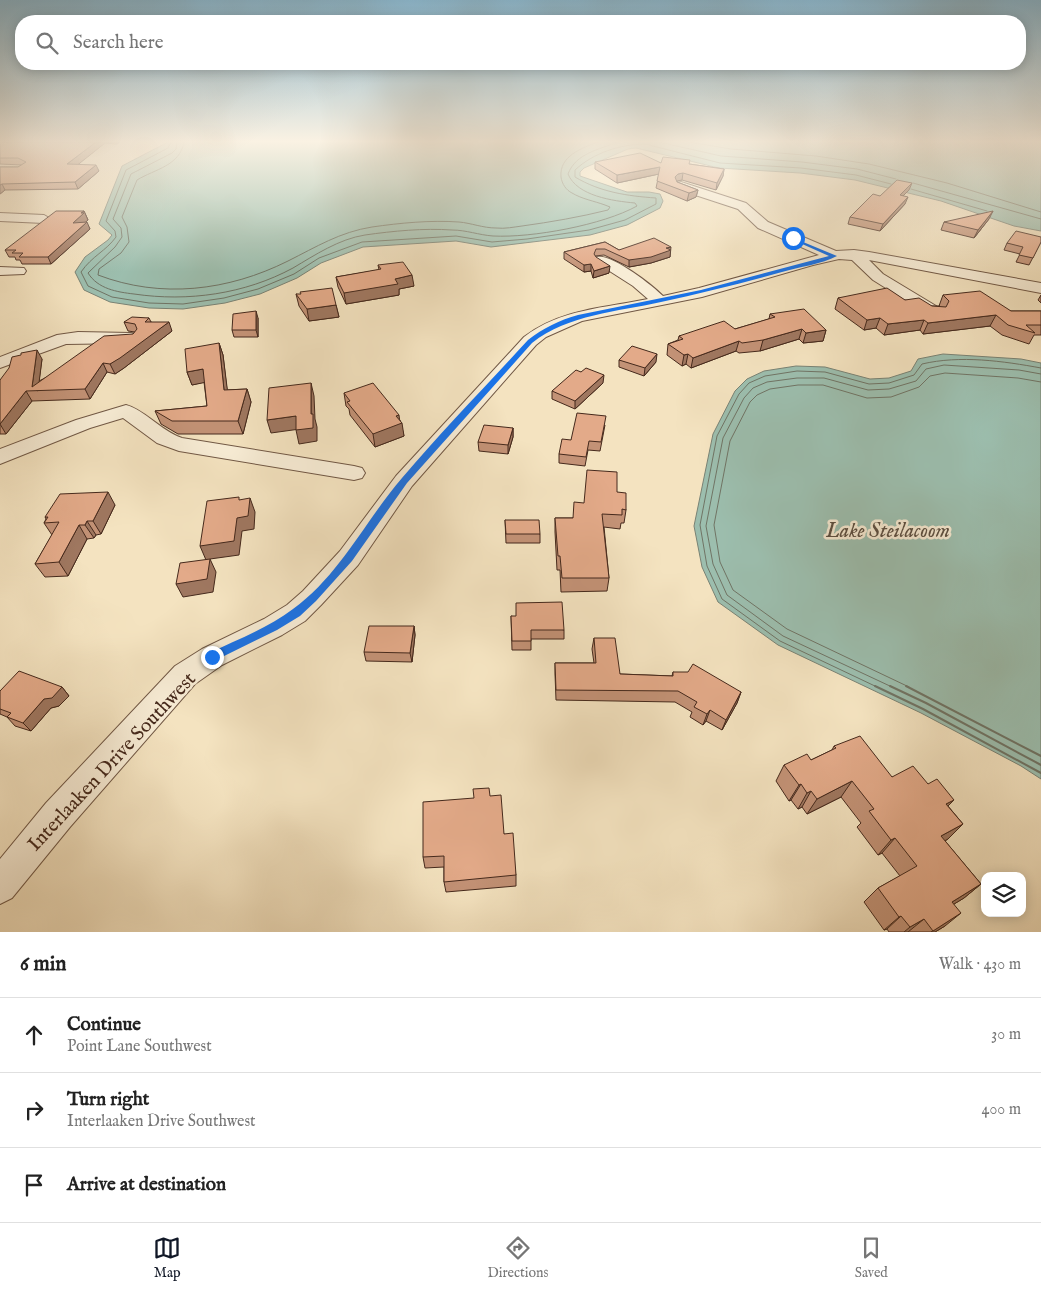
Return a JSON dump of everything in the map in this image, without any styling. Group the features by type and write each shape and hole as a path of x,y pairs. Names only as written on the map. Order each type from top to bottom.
{"street":[{"path":"682,186 742,206 763,225 844,255 936,312"},
{"path":"0,217 44,219"},
{"name":"Interlaaken Drive Southwest","path":"0,886 58,814 185,675 212,657 274,627 296,613 312,598 349,558 404,481 530,341 540,333 566,320 659,301 844,255 883,258 1041,288"},
{"path":"602,260 618,271 638,280 659,301"},
{"path":"0,270 19,271"},
{"path":"0,363 63,339 78,337 131,338"},
{"path":"0,457 83,424 126,411 144,427 164,440 354,473"}],"water":[{"path":"114,185 608,185 627,192 660,194 663,201 660,208 627,225 590,235 491,247 456,241 363,247 321,263 297,278 260,294 225,303 183,309 149,308 110,302 84,290 75,272 85,257 112,235 99,224"},
{"path":"877,185 1041,185 1041,231 1014,226 941,201"},
{"name":"Lake Steilacoom","path":"943,354 1021,359 1041,363 1041,779 1021,766 921,713 778,645 718,602 702,567 694,526 713,434 735,391 747,379 764,371 796,366 825,367 870,379 889,378 911,371 918,359"}],"building":[{"path":"669,185 686,185 698,190 689,193"},
{"path":"891,185 910,185 900,195 908,197 883,224 850,217 873,194 880,196"},
{"path":"56,211 84,211 73,223 87,222 48,257 19,257 23,253 12,253 16,250 5,250"},
{"path":"993,211 978,230 944,222"},
{"path":"1016,231 1041,237 1041,242 1033,258 1019,255 1023,247 1007,243"},
{"path":"654,238 671,247 666,248 671,250 651,257 629,260 605,249 596,249 594,254 596,257 610,266 594,271 591,264 584,265 564,252 605,242 619,250"},
{"path":"403,262 412,275 395,279 398,284 344,293 336,277 381,269 378,265"},
{"path":"332,288 336,305 307,309 296,294 301,294 300,292"},
{"path":"887,288 905,300 919,298 932,306 946,307 949,301 943,295 980,291 1011,311 1041,311 1041,325 1026,325 1035,333 1008,325 996,315 928,323 924,320 888,324 880,318 867,320 838,298"},
{"path":"804,309 826,330 806,333 802,329 763,340 742,343 739,341 693,358 688,354 684,355 668,344 683,339 679,336 724,321 735,329 775,317 770,314"},
{"path":"256,311 256,330 232,330 233,314"},
{"path":"132,317 149,318 145,322 169,322 120,358 110,364 103,363 85,389 26,391 0,424 0,380 9,368 12,357 37,350 32,387 104,336 133,334 137,329 135,324 124,322"},
{"path":"219,343 224,390 247,389 238,421 172,421 155,411 207,406 203,369 187,372 185,349"},
{"path":"632,346 657,354 645,368 619,360"},
{"path":"586,368 604,375 575,401 552,391 576,370 581,372"},
{"path":"311,383 313,428 296,430 296,416 267,420 269,388"},
{"path":"373,383 399,415 396,416 402,423 373,434 347,402 350,401 344,393"},
{"path":"577,413 606,416 601,442 589,441 586,457 559,454 562,439 571,440"},
{"path":"484,425 513,428 508,445 478,442"},
{"path":"587,470 617,472 617,492 626,493 626,510 622,509 622,515 602,514 609,578 562,578 555,518 573,518 574,502 584,503"},
{"path":"108,492 93,521 87,521 85,525 79,525 59,562 35,564 59,522 44,523 48,517 45,517 60,494"},
{"path":"239,497 239,500 250,498 248,516 237,518 234,541 200,546 207,501"},
{"path":"505,520 539,520 540,534 506,534"},
{"path":"210,559 207,579 176,584 180,563"},
{"path":"562,602 564,630 531,630 531,641 512,641 511,616 516,616 516,603"},
{"path":"369,626 414,626 410,653 364,652"},
{"path":"594,638 615,638 620,674 673,676 673,672 688,672 693,664 741,692 726,720 710,710 707,714 694,707 697,702 678,691 556,690 555,663 596,663"},
{"path":"19,671 62,687 52,698 44,699 23,723 7,717 11,713 0,709 0,691"},
{"path":"860,736 892,777 913,766 928,784 937,779 954,800 946,804 963,824 941,836 981,884 952,902 961,913 933,931 924,919 910,927 901,916 899,917 878,888 917,866 895,838 891,840 869,811 874,809 852,781 817,799 811,791 807,793 801,784 799,785 784,765 807,754 811,760 836,748 834,746"},
{"path":"489,788 490,796 501,795 504,834 513,833 516,875 444,882 444,856 423,857 423,802 474,798 473,789"}],"route":[{"path":"212,657 274,627 296,613 334,577 404,481 530,341 540,333 566,320 580,316 702,292 834,256 793,238"}]}
